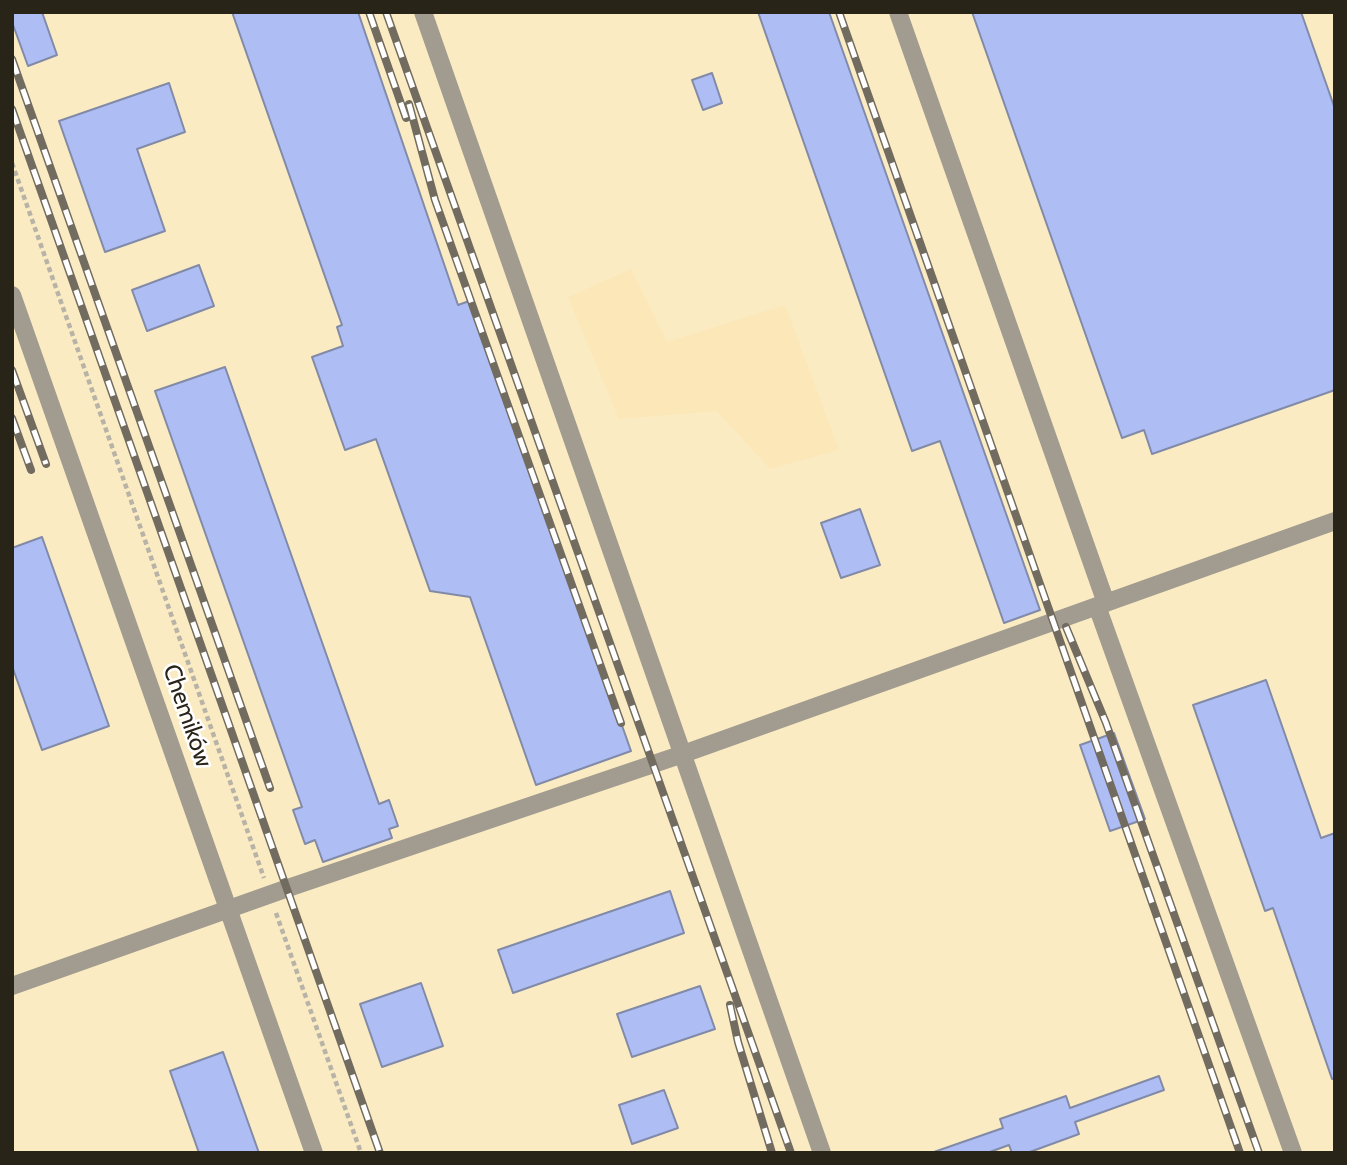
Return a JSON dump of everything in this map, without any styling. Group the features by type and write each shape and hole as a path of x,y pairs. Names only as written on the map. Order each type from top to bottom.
{"lane":[{"path":"423,12 822,1153"},
{"path":"898,12 1293,1153"},
{"name":"Chemików","path":"12,295 314,1153"},
{"path":"12,986 684,754 1335,520"}],"path":[{"path":"12,163 360,1153"}],"shaded area":[{"path":"12,12 1335,12 1335,1153 12,1153"},
{"path":"631,269 667,342 785,305 839,450 770,469 717,411 619,419 568,297"}],"building":[{"path":"12,12 42,12 57,55 28,66 12,22"},
{"path":"232,12 358,12 458,305 472,300 631,751 536,785 470,597 430,591 376,439 345,450 312,357 343,346 337,327 342,325"},
{"path":"758,12 829,12 1040,610 1004,623 940,441 912,451"},
{"path":"972,12 1301,12 1335,109 1335,390 1152,454 1144,430 1122,438"},
{"path":"712,73 722,103 703,110 692,80"},
{"path":"169,83 185,132 137,149 165,231 105,252 59,121"},
{"path":"199,265 214,306 147,331 132,290"},
{"path":"225,367 379,804 389,800 398,826 389,829 392,838 323,862 315,840 305,844 293,810 302,807 155,391"},
{"path":"860,509 880,565 841,578 821,523"},
{"path":"42,537 109,726 42,750 12,666 12,548"},
{"path":"1266,680 1321,838 1335,833 1335,1078 1332,1079 1273,908 1265,911 1193,705"},
{"path":"1114,733 1145,819 1110,831 1080,745"},
{"path":"670,891 684,933 513,993 498,950"},
{"path":"421,983 443,1046 382,1067 360,1004"},
{"path":"700,986 715,1029 632,1057 617,1014"},
{"path":"223,1052 259,1153 199,1153 170,1071"},
{"path":"1159,1076 1164,1090 1075,1122 1079,1134 1027,1153 1012,1153 1009,1145 987,1153 931,1153 1003,1128 1000,1119 1066,1096 1070,1108"},
{"path":"664,1090 678,1128 632,1144 619,1105"}],"railway":[{"path":"369,12 406,118"},
{"path":"386,12 791,1153"},
{"path":"839,12 1240,1153"},
{"path":"12,59 270,788"},
{"path":"409,104 435,200 621,723"},
{"path":"12,109 380,1153"},
{"path":"12,370 46,464"},
{"path":"12,418 31,470"},
{"path":"1066,627 1106,723 1259,1153"},
{"path":"730,1005 738,1042 772,1153"}]}
